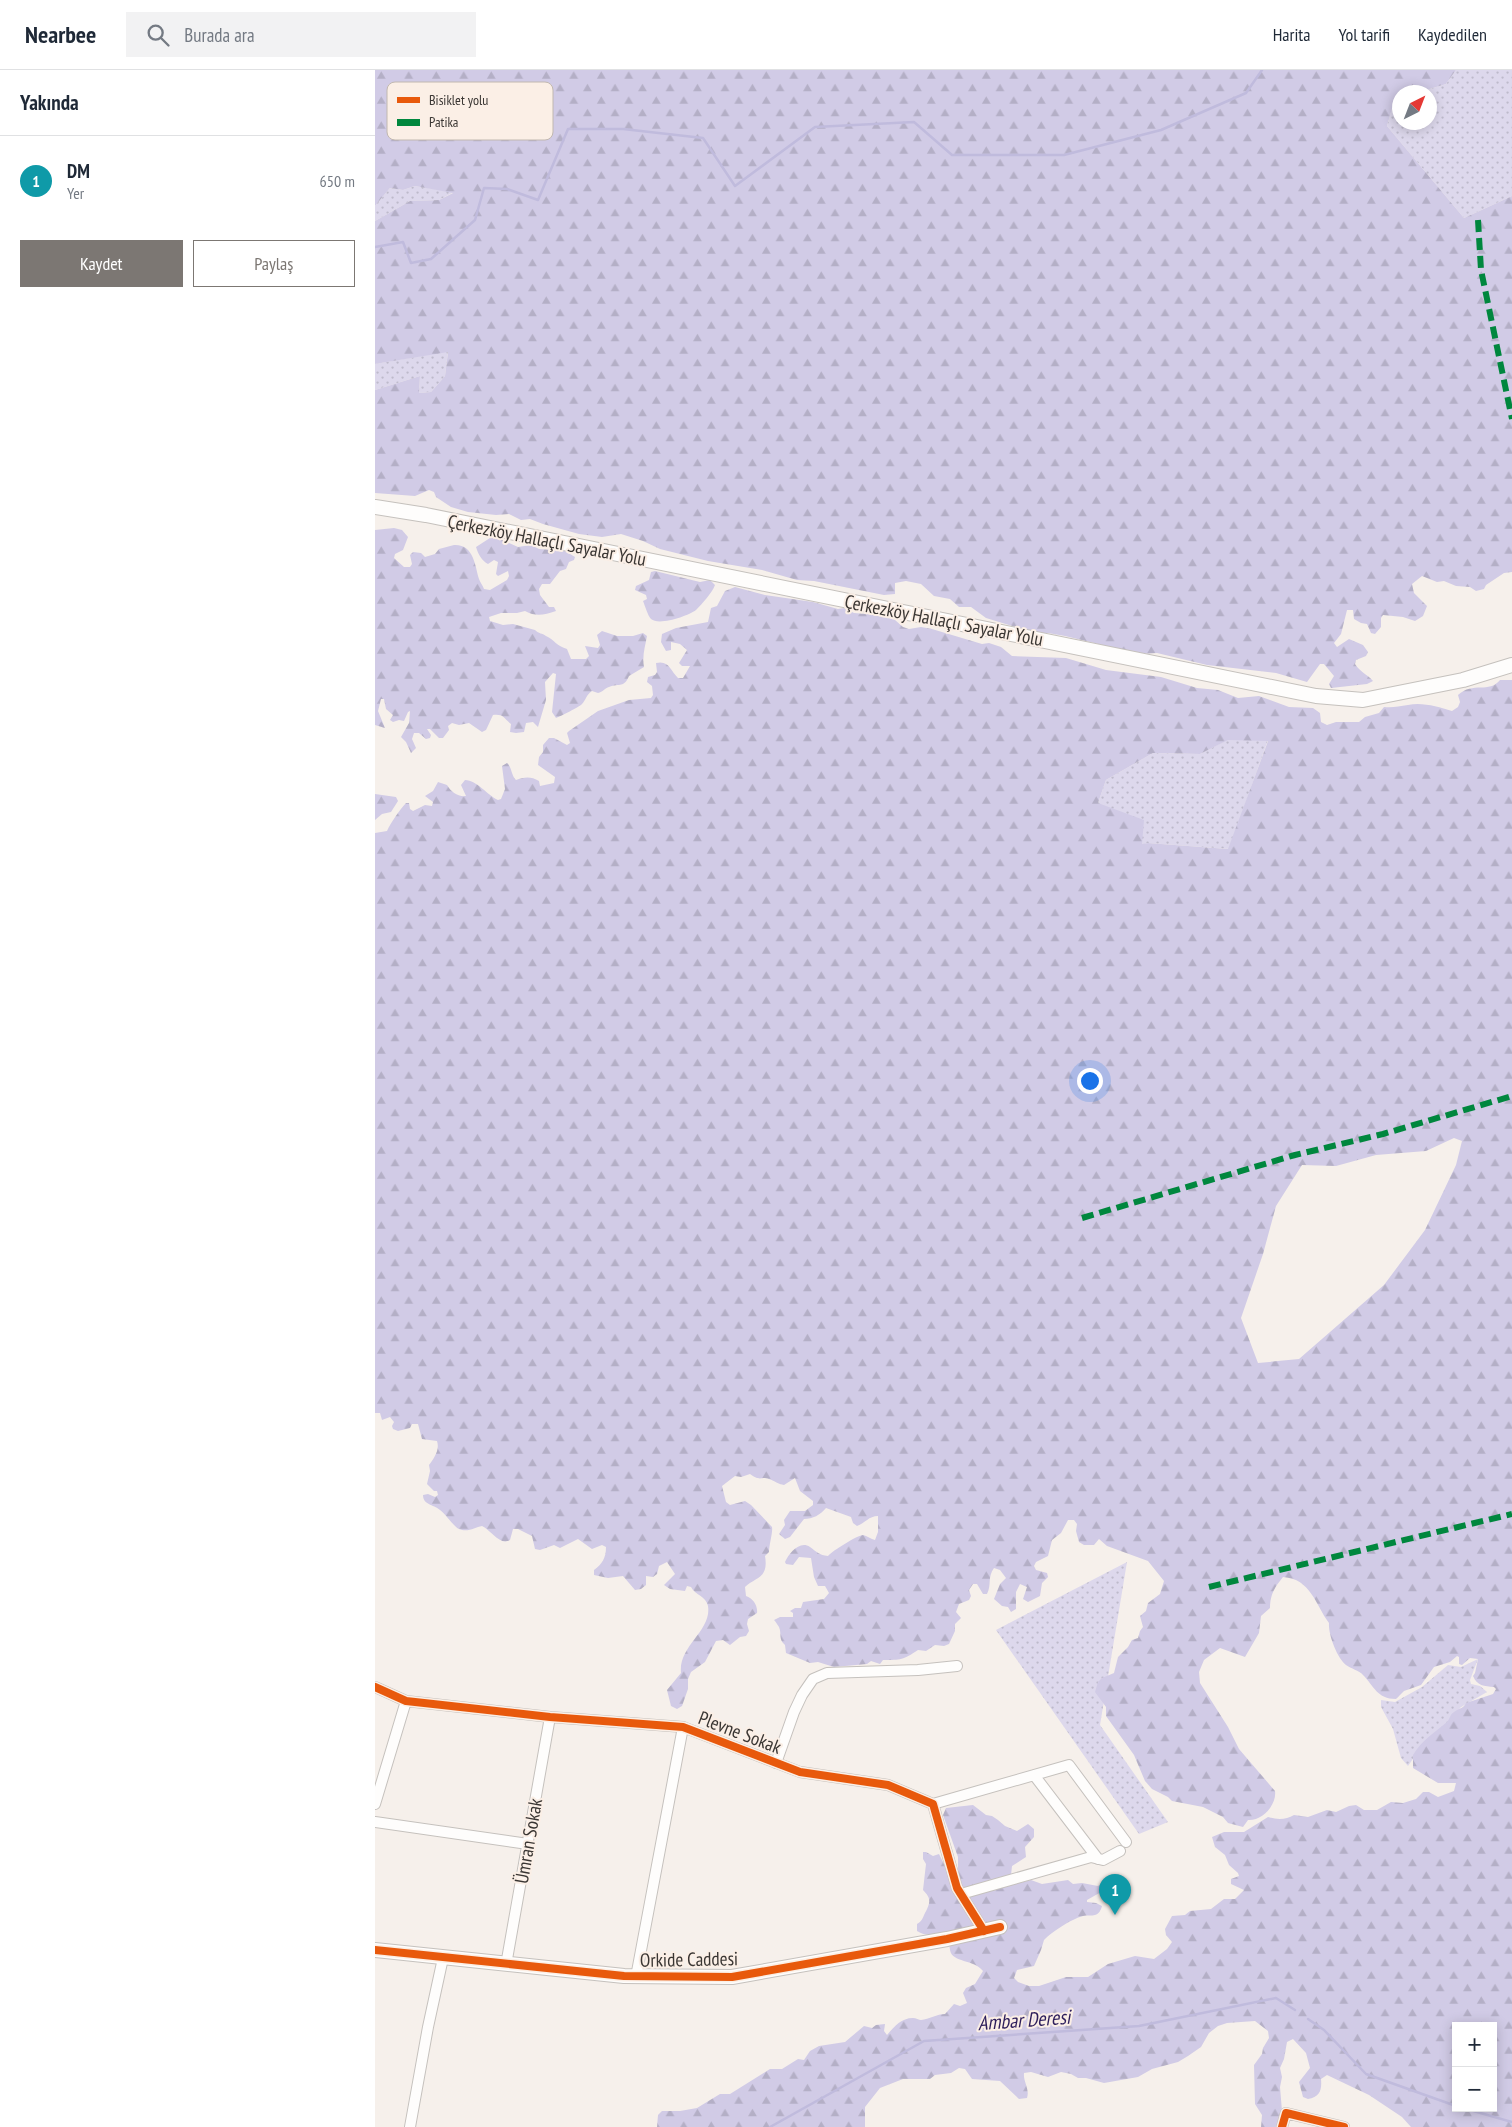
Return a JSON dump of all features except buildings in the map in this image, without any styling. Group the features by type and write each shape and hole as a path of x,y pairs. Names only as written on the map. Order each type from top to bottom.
{"main road":[{"name":"Çerkezköy Hallaçlı Sayalar Yolu","path":"375,507 426,515 1316,696 1363,700 1463,680 1512,665"},
{"name":"Orkide Caddesi","path":"375,1950 636,1977 731,1978 947,1939 1000,1927"}],"street":[{"path":"776,1763 793,1712 802,1694 813,1679 827,1673 918,1670 957,1666"},
{"name":"Plevne Sokak","path":"375,1687 406,1701 550,1717 683,1727 800,1772 888,1785 933,1804"},
{"path":"375,1804 406,1701"},
{"name":"Ümran Sokak","path":"506,1965 550,1717"},
{"path":"636,1977 683,1727"},
{"path":"961,1894 1091,1857 1103,1860 1123,1846 1069,1765 933,1804 957,1888 984,1930"},
{"path":"1034,1775 1098,1859"},
{"path":"375,1822 528,1844"},
{"path":"411,2127 428,2027 443,1958"},
{"path":"1283,2127 1286,2113 1344,2127"}],"shaded area":[{"path":"1456,70 1512,70 1512,196 1464,218 1387,126 1392,108 1392,130 1437,130 1437,87 1446,84"},
{"path":"415,186 454,192 439,200 410,201 375,221 375,206 390,188 403,190"},
{"path":"448,351 445,376 431,392 419,393 420,376 375,390 375,364"},
{"path":"1227,740 1268,740 1229,849 1148,843 1141,845 1098,803 1106,780 1153,753 1200,754"},
{"path":"1127,1562 1100,1725 1168,1822 1139,1834 996,1630"},
{"path":"1478,1659 1470,1680 1471,1684 1480,1686 1487,1692 1461,1707 1446,1725 1422,1746 1408,1766 1401,1758 1393,1729 1381,1707 1381,1700 1395,1702 1422,1687 1448,1665 1461,1667"}],"green space":[{"path":"375,70 1456,70 1446,84 1437,87 1437,85 1392,85 1392,108 1387,126 1464,218 1512,196 1512,572 1504,573 1486,585 1484,589 1476,591 1470,587 1456,586 1444,581 1437,582 1422,576 1412,584 1414,593 1427,606 1423,616 1415,621 1403,617 1383,615 1381,627 1375,634 1371,633 1367,624 1354,619 1353,610 1347,610 1341,634 1334,643 1337,647 1349,639 1363,645 1368,652 1366,656 1356,660 1355,664 1373,681 1367,684 1331,688 1329,684 1334,676 1324,664 1320,664 1307,682 1276,673 1207,665 1157,653 1140,654 1065,636 1048,633 1039,634 986,618 971,607 959,607 950,599 934,596 921,584 906,581 895,583 895,594 884,595 814,581 797,580 762,570 708,561 660,549 621,534 602,537 579,534 530,519 521,520 509,514 496,515 468,512 451,507 429,490 415,496 375,493 375,390 420,376 419,393 431,392 445,376 448,352 375,364 375,221 410,201 439,200 453,193 415,186 403,190 390,188 375,206"},
{"path":"394,528 402,530 408,537 403,550 395,554 394,558 404,567 410,567 412,564 410,555 413,552 421,553 425,557 435,554 439,549 454,545 461,546 466,548 473,557 484,589 490,590 507,580 509,576 508,571 498,576 496,574 498,562 494,560 488,564 482,559 477,550 476,547 493,536 518,547 531,545 539,549 565,551 575,557 574,560 569,562 566,569 560,571 550,584 542,584 539,589 540,595 549,607 554,607 556,611 540,615 525,611 501,613 489,617 490,621 503,625 513,624 535,630 567,649 571,659 586,659 589,656 585,646 598,648 600,645 597,635 602,631 617,636 633,636 643,633 647,636 644,667 629,676 623,684 598,693 592,691 580,705 556,718 552,712 556,674 553,673 545,682 546,700 538,727 533,722 526,723 524,732 510,732 511,724 499,715 493,715 486,730 482,732 469,723 459,725 452,723 448,726 449,730 443,738 439,738 430,729 427,729 431,735 430,738 426,739 419,733 414,733 412,739 416,748 411,753 406,742 401,737 409,723 410,711 404,721 393,722 390,720 393,715 386,709 384,699 381,699 378,711 385,728 375,725 375,530"},
{"path":"655,571 700,582 710,580 715,585 704,602 696,610 667,621 655,621 650,618 643,601 647,599 646,595 635,590 636,586 649,580 651,572"},
{"path":"735,587 765,595 813,602 838,609 844,608 854,613 878,615 895,620 903,627 909,629 921,627 982,644 989,643 1001,647 1012,656 1066,658 1106,670 1161,677 1197,688 1218,690 1238,698 1259,696 1289,707 1313,708 1320,713 1321,722 1327,725 1336,722 1359,722 1365,717 1379,713 1384,707 1419,704 1452,711 1458,707 1460,702 1458,695 1464,691 1491,686 1500,680 1512,680 1512,2127 1411,2127 1402,2117 1369,2095 1327,2075 1321,2079 1318,2095 1308,2099 1303,2097 1299,2082 1310,2068 1306,2053 1293,2039 1287,2042 1284,2059 1280,2068 1282,2077 1280,2087 1282,2111 1278,2127 1261,2127 1262,2115 1255,2104 1254,2065 1262,2054 1269,2038 1268,2031 1255,2021 1227,2023 1218,2026 1209,2033 1201,2047 1188,2056 1178,2062 1152,2069 1138,2077 1104,2083 1086,2078 1078,2078 1061,2072 1048,2077 1031,2072 1024,2073 1028,2092 1027,2098 1019,2099 1000,2081 972,2079 965,2069 959,2068 951,2073 935,2075 930,2079 903,2079 880,2088 865,2107 865,2127 657,2127 658,2115 662,2111 680,2111 697,2108 720,2094 730,2094 770,2069 782,2069 798,2059 804,2060 810,2051 819,2046 845,2042 864,2026 872,2028 876,2025 885,2024 884,2031 887,2035 898,2024 909,2018 921,2020 945,2014 954,2004 960,2006 967,2003 963,1993 966,1988 975,1984 983,1971 974,1964 959,1959 952,1954 948,1933 928,1935 917,1931 917,1924 922,1919 929,1901 928,1896 923,1890 926,1864 923,1859 923,1852 933,1856 939,1854 945,1866 958,1876 958,1857 943,1815 946,1808 973,1805 986,1815 992,1816 1005,1826 1017,1831 1028,1824 1034,1829 1034,1837 1025,1847 1026,1857 1012,1866 1011,1875 1013,1881 1019,1883 1031,1880 1042,1884 1068,1880 1073,1884 1082,1883 1098,1886 1103,1883 1108,1884 1110,1887 1087,1900 1087,1902 1102,1906 1099,1913 1078,1918 1052,1933 1044,1940 1034,1966 1017,1970 1014,1978 1018,1982 1029,1986 1039,1986 1066,1977 1088,1977 1108,1964 1135,1956 1154,1959 1167,1949 1172,1942 1166,1935 1165,1929 1172,1916 1185,1915 1190,1911 1211,1909 1224,1899 1235,1899 1244,1890 1231,1884 1231,1879 1239,1876 1238,1873 1229,1865 1225,1855 1215,1847 1212,1837 1224,1832 1244,1832 1268,1817 1285,1819 1294,1815 1308,1817 1327,1810 1336,1812 1356,1805 1364,1810 1377,1810 1391,1802 1403,1803 1416,1799 1423,1792 1429,1792 1438,1797 1454,1791 1456,1783 1438,1783 1413,1768 1413,1755 1424,1741 1447,1722 1453,1713 1466,1703 1493,1694 1496,1689 1481,1685 1473,1676 1478,1659 1470,1658 1462,1665 1459,1664 1459,1657 1457,1656 1450,1662 1434,1667 1421,1685 1404,1691 1396,1699 1384,1697 1361,1673 1348,1666 1339,1657 1330,1633 1329,1623 1306,1587 1300,1582 1283,1577 1273,1591 1270,1608 1261,1616 1259,1633 1245,1657 1220,1648 1204,1660 1199,1672 1200,1683 1228,1727 1239,1749 1275,1791 1274,1802 1271,1807 1258,1818 1248,1820 1243,1827 1228,1823 1223,1817 1203,1807 1172,1801 1152,1789 1145,1781 1134,1755 1106,1716 1106,1707 1095,1692 1098,1682 1102,1678 1114,1673 1118,1657 1132,1640 1138,1638 1143,1627 1140,1616 1146,1611 1148,1603 1160,1594 1164,1581 1148,1561 1107,1546 1099,1539 1094,1545 1084,1545 1079,1542 1076,1531 1077,1524 1074,1520 1068,1520 1061,1533 1052,1540 1048,1556 1036,1562 1034,1566 1036,1570 1047,1573 1048,1577 1042,1583 1040,1596 1028,1602 1023,1599 1027,1587 1020,1584 1016,1592 1016,1609 1011,1612 1008,1607 1002,1606 994,1599 1000,1584 1006,1578 1000,1570 994,1568 987,1594 983,1594 977,1584 973,1584 969,1590 971,1596 969,1600 959,1604 956,1612 961,1618 955,1624 955,1631 949,1644 944,1646 935,1645 926,1651 918,1650 902,1659 883,1660 880,1664 871,1661 867,1664 834,1667 818,1662 810,1663 786,1653 779,1627 774,1620 780,1617 793,1617 793,1613 790,1611 795,1608 801,1608 803,1602 824,1599 829,1593 825,1586 818,1586 814,1577 811,1558 799,1557 793,1565 786,1564 785,1562 795,1548 802,1545 806,1545 820,1554 828,1556 860,1536 863,1535 875,1540 878,1532 878,1516 872,1517 857,1526 853,1523 851,1517 826,1508 816,1516 804,1519 790,1537 785,1539 779,1534 785,1525 784,1520 790,1511 805,1511 813,1505 813,1501 800,1491 795,1478 784,1485 766,1478 756,1478 750,1474 741,1477 735,1476 722,1486 726,1502 730,1505 745,1501 772,1527 769,1552 765,1556 765,1569 760,1576 745,1587 746,1596 754,1603 757,1613 748,1619 749,1631 746,1636 740,1637 730,1645 723,1640 716,1641 705,1662 691,1672 682,1706 677,1709 671,1706 667,1690 681,1673 681,1663 705,1623 708,1615 708,1606 705,1600 691,1587 687,1586 685,1591 670,1589 664,1585 675,1574 667,1562 659,1566 657,1574 653,1577 646,1576 646,1585 641,1589 635,1590 623,1576 608,1578 594,1575 594,1570 604,1558 606,1547 602,1545 592,1549 578,1539 560,1548 554,1545 540,1550 535,1549 532,1536 518,1529 513,1529 510,1540 503,1541 499,1540 482,1526 468,1530 459,1529 442,1512 425,1501 423,1495 428,1494 435,1497 438,1495 437,1491 434,1491 427,1484 430,1471 429,1465 437,1451 437,1441 422,1439 418,1424 412,1424 410,1428 398,1431 393,1429 394,1422 390,1417 382,1420 380,1413 375,1413 375,833 387,831 406,803 409,803 410,809 413,811 425,805 432,806 433,802 425,796 433,791 438,782 447,785 458,795 466,796 461,785 465,780 474,782 498,800 501,799 505,789 502,766 507,763 516,780 533,778 539,781 540,786 554,783 555,777 538,765 539,757 543,752 543,745 549,738 554,738 567,745 570,743 567,733 598,711 629,700 651,698 653,695 652,686 647,682 648,677 655,675 657,672 656,663 667,664 678,678 683,678 690,666 682,666 679,663 687,650 680,644 671,642 671,650 666,651 661,642 662,634 676,628 708,622 711,608 717,606 725,591","holes":["1228,740 1268,741 1228,849 1142,844 1144,820 1098,803 1106,780 1153,753 1200,754","1454,1138 1462,1141 1456,1165 1425,1230 1384,1285 1299,1359 1258,1363 1241,1318 1263,1254 1276,1206 1302,1165 1336,1166 1376,1155 1426,1151"]},
{"path":"375,794 396,797 398,801 391,812 382,814 375,820"}],"waterway":[{"path":"375,247 403,242 411,263 431,259 475,220 484,188 507,189 538,200 568,129 623,129 703,138 735,186 815,127 914,122 952,155 1064,155 1161,130 1246,93 1262,70"},
{"name":"Ambar Deresi","path":"770,2127 924,2041 1139,2026 1276,1998 1295,2010"},
{"name":"Ambar Deresi","path":"1308,2019 1324,2030 1366,2074 1452,2105"},
{"name":"Ambar Deresi","path":"1477,2112 1512,2122"}],"marked path":[{"path":"1478,220 1481,270 1512,419"},
{"path":"1082,1218 1295,1155 1383,1134 1512,1096"},
{"path":"1209,1587 1512,1514"}],"cycle path":[{"path":"375,1687 406,1701 550,1717 683,1727 800,1772 888,1785 933,1804 957,1888 984,1931"},
{"path":"375,1950 624,1976 732,1977 947,1939 1000,1927"},
{"path":"1282,2127 1286,2113 1344,2127"}],"place":[{"name":"DM","path":"1115,1915"}]}
